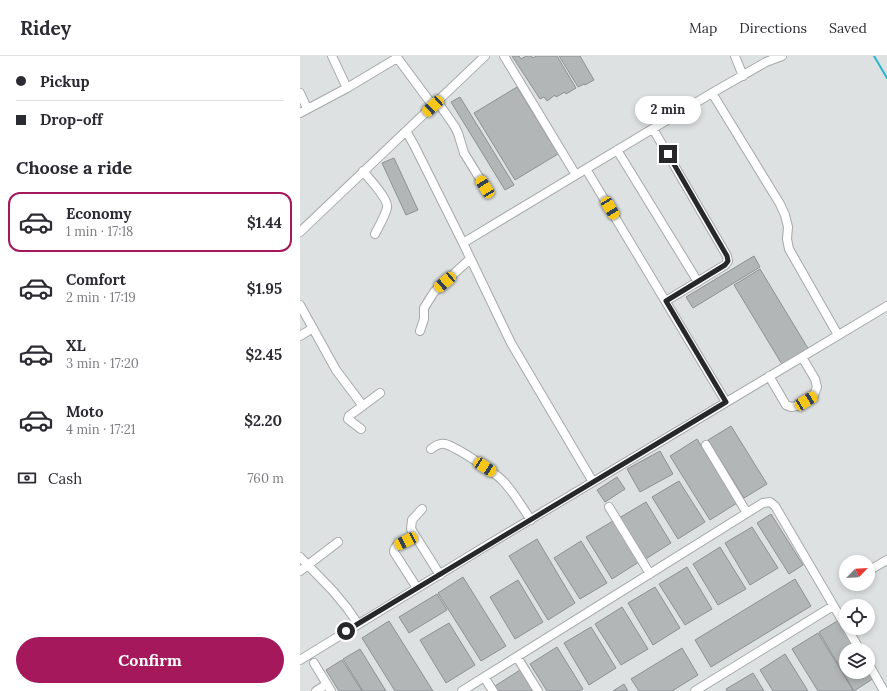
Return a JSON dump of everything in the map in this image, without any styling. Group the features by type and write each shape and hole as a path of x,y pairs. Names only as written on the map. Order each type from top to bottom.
{"street":[{"path":"332,56 347,88"},
{"path":"300,232 484,56"},
{"path":"504,56 576,175"},
{"path":"735,56 743,76"},
{"path":"463,243 712,93 768,62 782,56"},
{"path":"300,93 304,110 347,88 396,57 455,127 464,153 485,187"},
{"path":"712,93 780,204 788,227 787,239 790,249 838,335"},
{"path":"653,129 727,256 728,261 725,265 666,301"},
{"path":"406,131 463,243 511,343 593,482"},
{"path":"617,150 698,282"},
{"path":"586,169 726,402"},
{"path":"363,171 385,198 387,203 387,208 375,234"},
{"path":"420,331 424,319 424,308 434,292 470,259"},
{"path":"300,305 336,370 363,406"},
{"path":"300,660 417,588 887,306"},
{"path":"300,336 313,328"},
{"path":"770,376 786,405 791,407 797,406 814,395 817,387 815,380 802,356"},
{"path":"361,429 348,419 349,416 380,393"},
{"path":"431,449 438,445 444,444 453,446 496,475 504,482 531,520"},
{"path":"706,445 747,513"},
{"path":"462,691 763,503 770,502 775,506 839,616"},
{"path":"609,507 650,574"},
{"path":"422,509 412,520 411,529 440,575"},
{"path":"415,536 397,545 394,548 394,552 417,588"},
{"path":"300,571 338,542"},
{"path":"300,557 333,591 358,624"},
{"path":"875,567 887,560"},
{"path":"695,691 833,606"},
{"path":"517,656 538,691"},
{"path":"314,663 329,688 316,691"},
{"path":"874,691 883,689 875,675"},
{"path":"484,677 493,691"}],"building":[{"path":"512,56 519,56 521,59 526,56 531,56 533,58 536,56 557,56 576,88 566,94 565,92 556,97 555,95 547,101 544,97 540,99"},
{"path":"559,56 580,56 594,80 578,87"},
{"path":"517,87 558,154 515,180 474,113"},
{"path":"460,97 514,185 505,190 451,102"},
{"path":"394,158 418,210 406,215 382,163"},
{"path":"754,256 760,267 693,308 686,297"},
{"path":"760,269 809,350 783,366 734,285"},
{"path":"731,426 767,484 744,498 708,440"},
{"path":"697,439 737,503 710,520 670,456"},
{"path":"660,451 673,474 640,492 627,469"},
{"path":"617,477 625,489 605,502 597,490"},
{"path":"679,481 705,522 678,539 652,497"},
{"path":"646,502 671,543 644,560 619,518"},
{"path":"771,514 803,565 789,574 757,523"},
{"path":"613,521 639,562 612,579 586,537"},
{"path":"752,527 778,568 750,585 725,543"},
{"path":"537,539 575,603 548,620 509,556"},
{"path":"581,541 607,583 580,599 554,558"},
{"path":"720,547 746,589 718,605 693,564"},
{"path":"687,567 712,609 685,625 659,584"},
{"path":"463,577 506,646 481,661 438,593"},
{"path":"795,579 811,606 711,667 695,640"},
{"path":"518,580 543,622 515,639 490,597"},
{"path":"655,587 680,628 653,645 628,603"},
{"path":"437,594 447,610 409,633 399,617"},
{"path":"622,607 648,649 621,665 595,624"},
{"path":"839,620 839,635 848,635 853,643 839,643 839,666 819,632"},
{"path":"389,621 433,691 395,691 362,638"},
{"path":"449,623 475,665 446,683 420,640"},
{"path":"591,627 616,668 589,685 564,643"},
{"path":"818,633 839,667 839,679 846,679 853,690 818,691 792,649"},
{"path":"557,647 583,689 580,691 547,691 530,664"},
{"path":"682,648 698,675 672,691 639,691 631,679"},
{"path":"360,649 386,691 363,691 343,659"},
{"path":"785,654 808,691 773,691 760,670"},
{"path":"342,660 362,691 339,691 326,670"},
{"path":"520,670 533,691 498,691 495,686"},
{"path":"753,673 764,691 727,691 726,689"},
{"path":"847,679 872,679 854,691"},
{"path":"624,684 628,691 613,691"}],"waterway":[{"path":"874,56 887,78"}],"route":[{"path":"346,631 726,402 666,301 725,265 728,261 727,256 668,154"}]}
